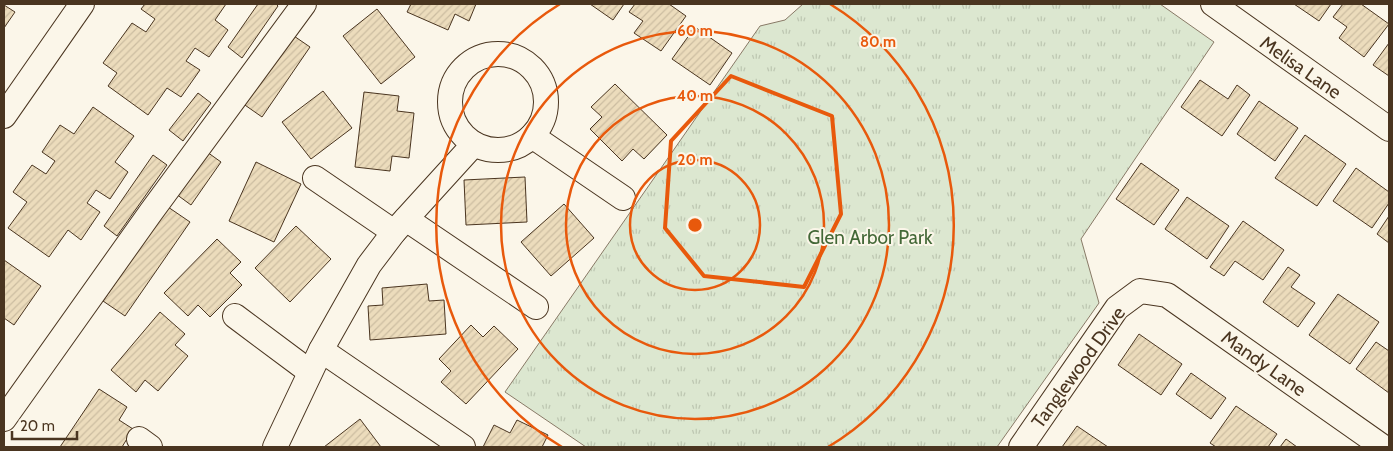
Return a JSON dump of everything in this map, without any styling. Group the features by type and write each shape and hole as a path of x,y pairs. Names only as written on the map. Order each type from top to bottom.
{"street":[{"path":"4,116 82,4"},
{"path":"4,419 151,212 304,4"},
{"name":"Melisa Lane","path":"1213,4 1389,129"},
{"path":"498,54 512,56 525,62 535,71 546,97 545,112 540,125 532,136 522,144 510,149 486,149 474,144 463,136 455,124 450,111 450,97 454,83 461,71 471,62 484,56 498,54"},
{"path":"532,136 623,198"},
{"path":"275,447 321,350 369,265 400,226 474,144"},
{"path":"315,178 536,307"},
{"name":"Tanglewood Drive","path":"1021,447 1117,308 1140,291"},
{"name":"Mandy Lane","path":"1140,291 1167,295 1383,447"},
{"path":"235,316 310,372"},
{"path":"321,350 464,447"}],"highlighted area":[{"path":"731,76 832,116 841,214 804,287 704,276 665,228 671,141"}],"green space":[{"name":"Glen Arbor Park","path":"803,4 1160,4 1214,42 1081,239 1099,303 997,447 586,447 505,392 760,26 785,20"}],"building":[{"path":"145,4 226,4 215,20 228,30 209,57 195,48 186,61 200,70 181,97 167,88 148,115 108,86 117,73 103,63 132,23 146,32 155,19 141,9"},
{"path":"258,4 276,4 278,6 242,58 228,47"},
{"path":"411,4 476,4 469,21 455,14 448,30 407,12"},
{"path":"590,4 624,4 613,20"},
{"path":"635,4 669,4 686,16 661,51 634,33 643,21 629,12"},
{"path":"1294,4 1331,4 1319,21"},
{"path":"1343,4 1361,4 1389,24 1364,57 1339,38 1347,27 1333,17"},
{"path":"4,5 15,12 4,28"},
{"path":"377,9 415,57 381,84 343,36"},
{"path":"695,27 732,53 710,85 672,59"},
{"path":"291,34 310,47 262,117 242,103"},
{"path":"1389,43 1389,76 1373,65"},
{"path":"1200,80 1228,99 1237,85 1250,95 1222,136 1181,107"},
{"path":"615,84 667,135 644,159 633,149 622,161 590,129 602,117 591,107"},
{"path":"323,91 352,128 311,159 282,122"},
{"path":"364,92 399,96 397,111 414,113 409,158 392,156 390,171 355,167"},
{"path":"198,93 211,103 183,141 169,130"},
{"path":"1259,101 1298,128 1275,161 1237,134"},
{"path":"93,107 134,136 115,162 128,172 110,199 96,190 87,203 100,212 81,240 68,230 49,257 8,228 27,202 13,192 32,165 46,174 55,161 42,152 60,125 74,134"},
{"path":"1305,135 1346,164 1317,206 1275,178"},
{"path":"207,152 221,162 191,205 176,194"},
{"path":"153,155 167,165 117,236 104,226"},
{"path":"256,162 301,184 274,242 229,221"},
{"path":"1141,163 1179,190 1154,225 1116,199"},
{"path":"1356,168 1389,192 1389,203 1372,228 1333,201"},
{"path":"525,177 527,222 466,225 464,180"},
{"path":"1187,197 1229,226 1207,259 1165,229"},
{"path":"564,204 594,238 551,276 521,242"},
{"path":"168,207 190,222 125,316 103,301"},
{"path":"1389,216 1389,243 1377,234"},
{"path":"1243,221 1284,250 1263,280 1235,261 1224,276 1210,267"},
{"path":"296,226 331,259 290,302 255,268"},
{"path":"217,239 241,262 230,273 242,285 210,317 198,305 188,316 164,293"},
{"path":"4,260 41,286 14,325 4,318"},
{"path":"1288,267 1300,275 1291,287 1315,303 1298,327 1263,302"},
{"path":"427,284 429,301 444,300 446,334 370,340 368,306 383,305 382,288"},
{"path":"1338,294 1379,322 1350,364 1309,335"},
{"path":"160,312 185,334 175,345 188,356 158,391 145,380 136,392 111,370"},
{"path":"471,325 483,337 494,326 518,349 466,404 441,382 451,371 439,359"},
{"path":"1139,334 1182,364 1161,395 1118,365"},
{"path":"1376,342 1389,351 1389,393 1356,369"},
{"path":"1191,373 1226,398 1211,419 1176,394"},
{"path":"99,389 127,407 119,420 133,429 122,447 60,447"},
{"path":"1236,406 1277,434 1268,447 1216,447 1210,443"},
{"path":"360,419 381,447 324,447"},
{"path":"517,420 548,435 542,447 483,447 494,425 510,433"},
{"path":"1077,426 1108,447 1062,447"},
{"path":"1286,439 1297,447 1280,447"}]}
